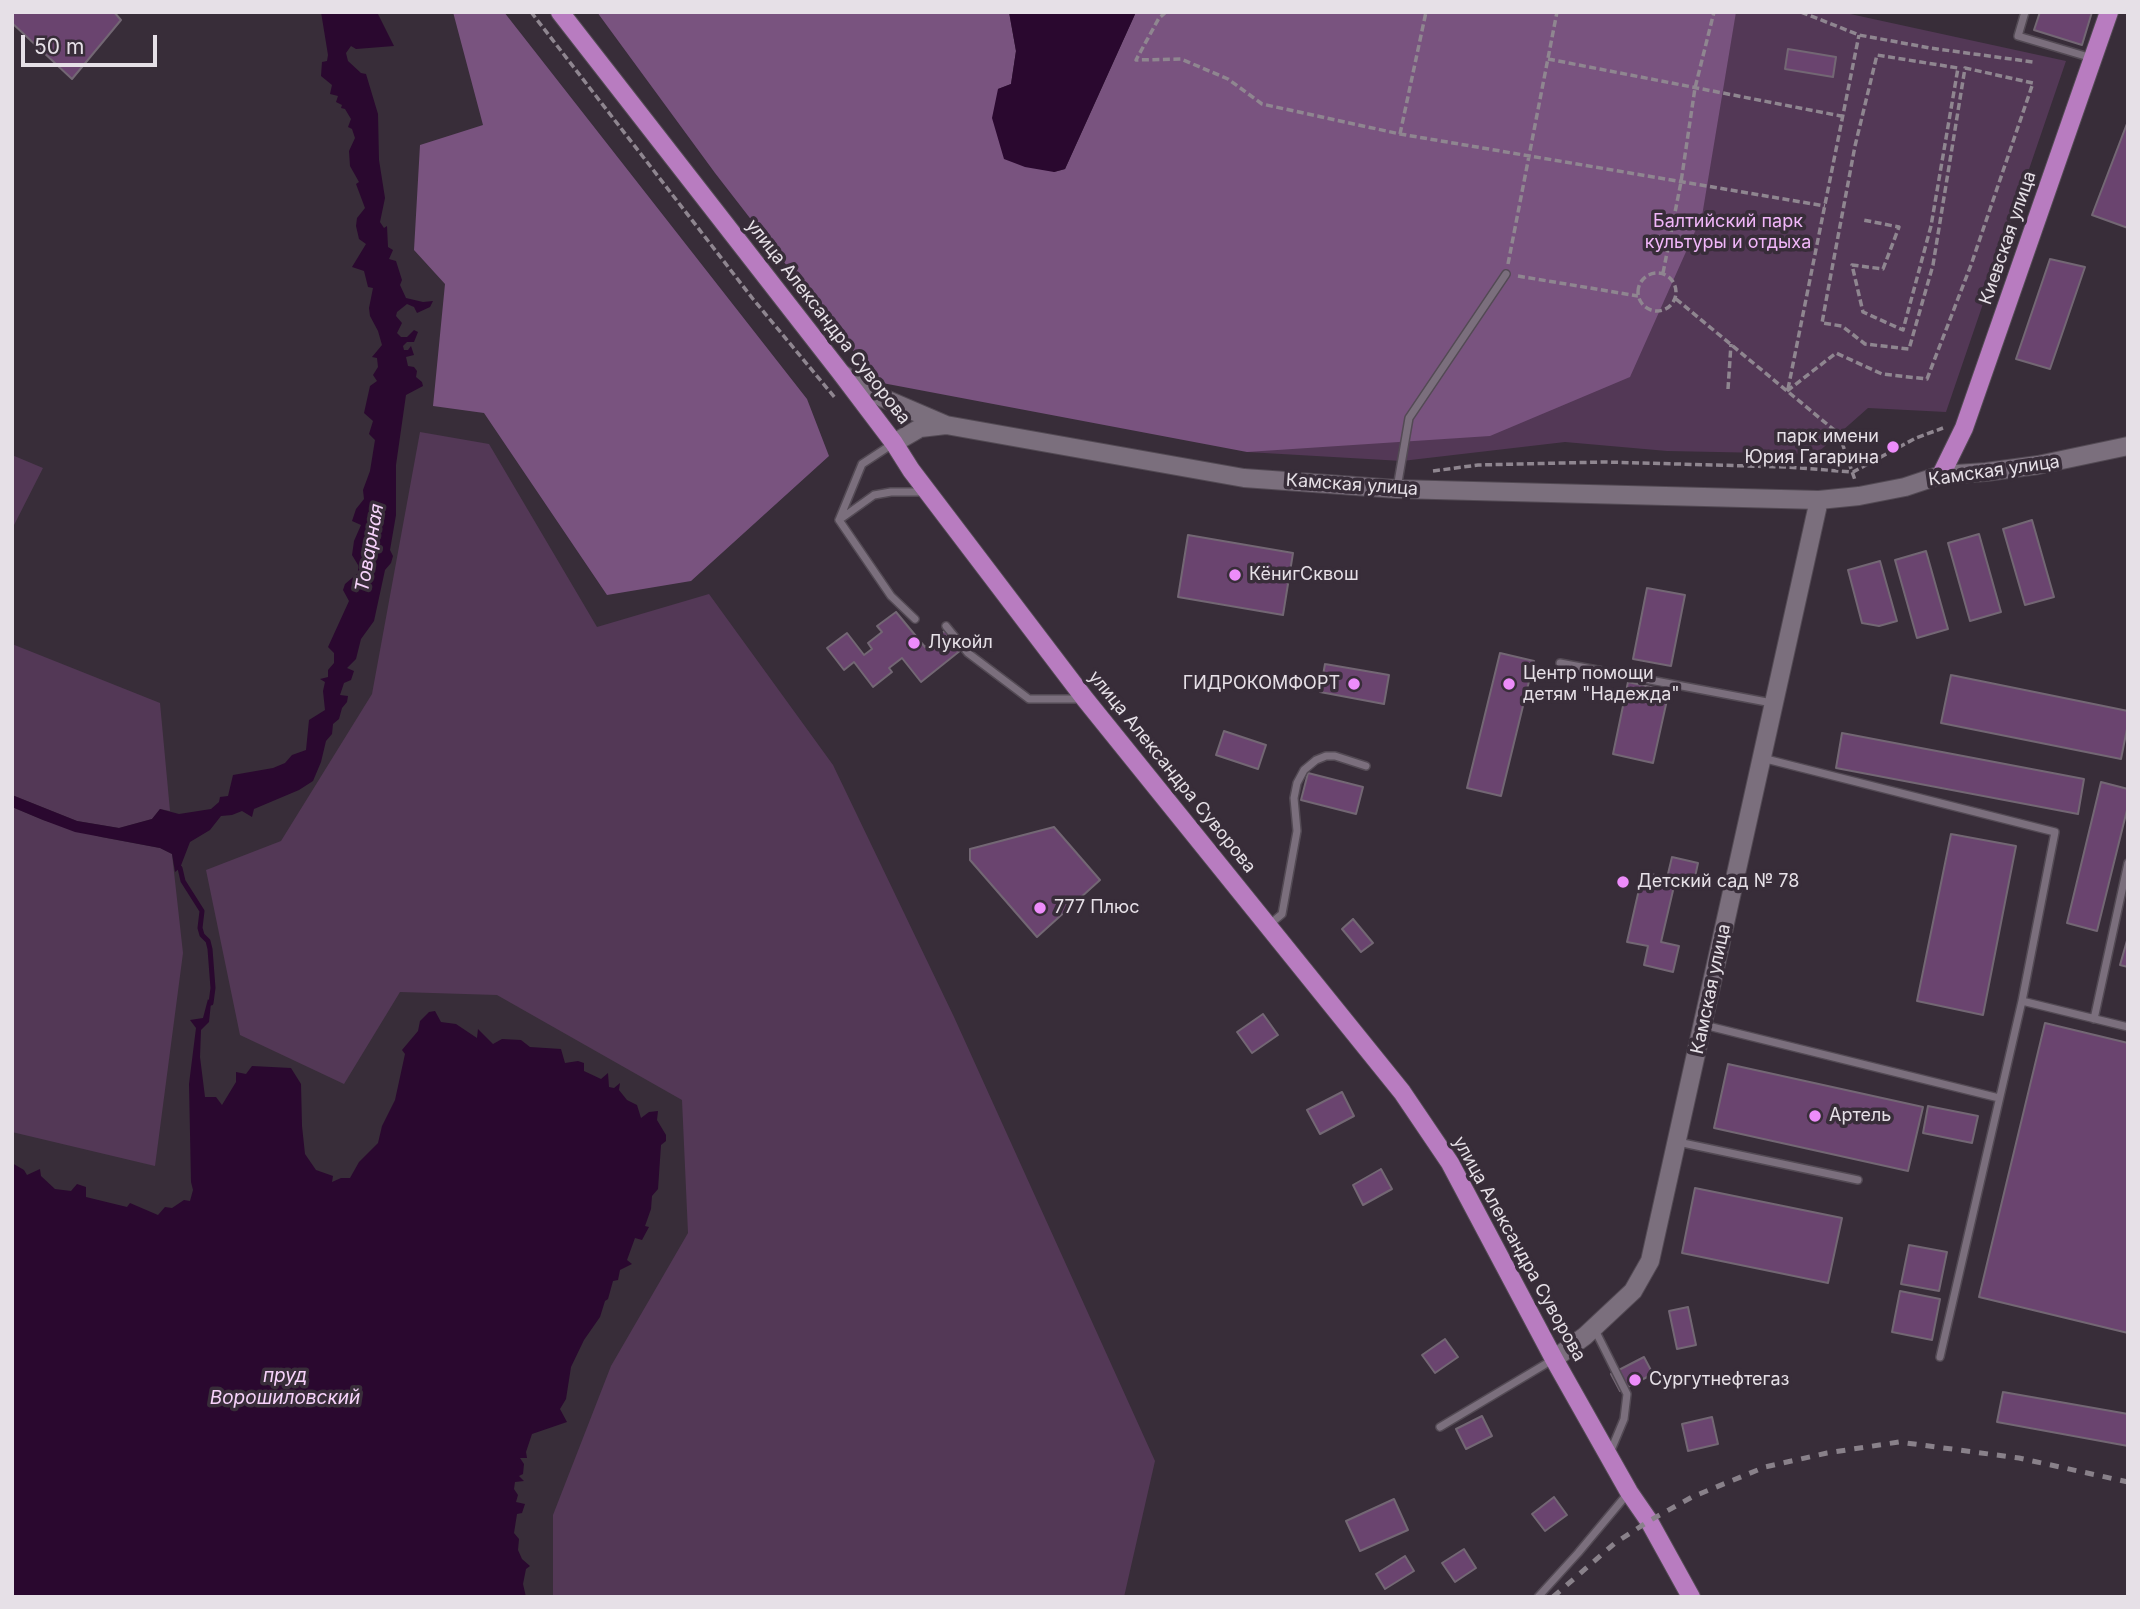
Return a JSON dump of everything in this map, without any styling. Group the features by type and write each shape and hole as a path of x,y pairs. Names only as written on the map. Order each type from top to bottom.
{"main road":[{"name":"улица Александра Суворова","path":"560,12 841,373 1085,699 1402,1092 1450,1163 1554,1359 1691,1597"},
{"name":"Киевская улица","path":"1941,475 1964,428 2109,12"},
{"path":"841,373 883,398 946,425"},
{"name":"Камская улица","path":"894,443 920,428 946,425 1244,478 1819,500 1905,487 1941,475 2038,465 2128,446"},
{"name":"Камская улица","path":"1554,1359 1594,1328 1633,1291 1650,1261 1819,500"}],"lane":[{"path":"2025,12 2018,36 2092,59"},
{"path":"1398,482 1409,418 1506,274"},
{"path":"839,520 862,464 894,443"},
{"path":"839,520 874,495 928,492"},
{"path":"839,520 891,596 915,619"},
{"path":"946,626 968,653 1029,699 1085,699"},
{"path":"1560,663 1774,703"},
{"path":"1268,925 1282,914 1297,831 1294,798 1297,783 1304,770 1316,760 1335,756 1366,766"},
{"path":"1762,758 2055,832 2021,1001 1940,1357"},
{"path":"2094,1019 2128,863"},
{"path":"2021,1001 2128,1027"},
{"path":"1703,1025 1999,1098"},
{"path":"1677,1142 1858,1180"},
{"path":"1594,1328 1627,1394 1624,1419 1609,1455"},
{"path":"1440,1427 1554,1359"},
{"path":"1538,1597 1629,1492"}],"path":[{"path":"531,12 753,299 839,403"},
{"path":"1166,12 1159,19 1136,60 1181,59 1228,79 1262,104 1400,134 1825,206"},
{"path":"1400,134 1426,12"},
{"path":"1557,12 1506,274 1638,296"},
{"path":"1662,274 1681,182 1695,88 1714,12"},
{"path":"1801,12 1859,35 2033,62"},
{"path":"1787,391 1859,35"},
{"path":"1787,391 1836,353 1882,374 1927,379 1971,265 2033,83 1965,68 1933,265 1909,349 1865,344 1842,326 1822,323 1855,146 1877,55 1958,68 1931,226 1903,330 1863,312 1852,265 1883,269 1899,227 1863,220"},
{"path":"1548,59 1842,117"},
{"path":"1658,272 1662,274 1674,280 1676,299 1667,309 1654,311 1642,304 1638,296 1640,283 1647,275 1658,272"},
{"path":"1676,299 1839,434 1859,496"},
{"path":"1728,390 1731,344"},
{"path":"1398,482 1478,465 1605,462 1786,467 1853,472 1916,438 1952,425"}],"green space":[{"name":"Балтийский парк культуры и отдыха","path":"1331,12 1841,12 2066,61 1946,412 1868,408 1816,454 1667,451 1565,442 1402,461 1247,452 1268,391"},
{"path":"420,432 489,444 597,627 709,594 833,765 954,1017 1155,1461 1124,1597 553,1597 553,1515 611,1366 688,1233 682,1100 497,995 400,992 344,1084 240,1035 206,870 281,841 372,694"},
{"path":"12,455 43,468 12,529"},
{"path":"12,644 160,703 170,811 160,809 152,819 119,828 77,821 12,795"},
{"path":"12,807 43,820 101,837 160,848 172,854 183,953 155,1166 12,1132"}],"shaded area":[{"path":"453,12 504,12 807,399 829,456 691,581 607,595 484,413 433,406 445,284 414,250 420,145 483,125"},
{"path":"597,12 1009,12 1016,51 1011,84 998,89 1054,172 1065,169 1136,12 1736,12 1702,216 1630,377 1490,436 1247,452 877,382 715,173"}],"water":[{"name":"Товарная","path":"321,12 377,12 394,46 356,49 351,46 346,53 348,61 361,73 366,74 378,114 379,160 385,198 380,222 384,228 387,226 388,247 393,250 389,259 396,261 402,280 400,285 406,298 433,301 430,307 417,313 414,307 407,304 396,316 402,323 397,333 401,337 407,337 414,330 418,332 414,342 407,342 403,346 404,350 408,350 411,346 414,355 406,357 408,366 417,371 416,377 423,386 406,395 396,465 396,515 390,550 393,556 385,570 374,621 361,639 356,659 347,668 354,671 351,680 344,683 340,695 348,696 347,702 339,719 333,724 332,734 326,741 313,781 299,790 254,809 252,817 242,811 221,816 210,830 190,842 180,868 175,872 172,854 160,848 75,832 12,807 12,795 77,821 119,828 152,819 160,809 179,814 211,809 219,802 220,797 228,796 233,775 273,768 285,763 292,755 306,750 309,720 325,710 325,682 320,679 328,677 328,670 334,663 334,653 328,647 349,601 343,590 345,584 358,573 358,565 352,555 354,541 361,525 352,521 356,509 364,499 363,490 370,471 375,440 369,434 373,421 364,413 370,386 377,381 373,375 378,367 377,358 372,357 382,345 370,316 373,288 368,287 364,271 352,267 366,244 359,239 356,226 357,218 365,208 356,184 359,182 350,166 349,151 355,138 352,129 348,127 351,119 345,109 341,108 342,105 336,102 338,96 330,94 332,85 321,76 322,62 327,61 328,55"},
{"path":"1009,12 1136,12 1065,169 1054,172 1025,167 1004,159 992,118 998,89 1011,84 1016,51"},
{"name":"пруд Ворошиловский","path":"208,999 211,1003 209,1022 201,1030 200,1057 205,1097 216,1097 222,1105 236,1082 236,1072 246,1074 252,1066 291,1068 301,1084 305,1154 316,1170 333,1176 332,1182 350,1178 359,1162 378,1143 382,1126 395,1100 405,1054 402,1050 418,1031 420,1021 429,1012 435,1011 441,1022 456,1024 477,1038 478,1029 493,1044 502,1039 521,1040 530,1047 561,1049 565,1063 584,1063 584,1071 601,1079 608,1073 609,1087 614,1088 620,1083 619,1090 627,1100 637,1105 641,1118 649,1112 658,1111 657,1120 666,1135 666,1141 661,1145 658,1189 652,1196 645,1226 649,1227 642,1240 635,1238 627,1260 632,1264 620,1270 618,1280 613,1281 600,1317 584,1340 571,1367 566,1399 560,1409 567,1422 532,1434 526,1452 527,1458 520,1458 524,1464 523,1474 519,1476 524,1481 515,1482 514,1489 518,1495 516,1502 525,1504 522,1513 517,1514 514,1533 519,1539 518,1550 522,1559 530,1566 526,1569 523,1584 526,1597 12,1597 12,1163 27,1175 40,1169 41,1176 55,1189 71,1191 77,1184 86,1187 86,1197 127,1207 130,1203 158,1215 165,1207 172,1208 184,1200 190,1201 193,1190 189,1084 196,1028 190,1020 203,1018"}],"building":[{"path":"12,12 114,12 121,20 72,79 12,23"},
{"path":"2040,12 2092,12 2082,45 2034,30"},
{"path":"1788,49 1836,57 1833,77 1785,69"},
{"path":"2128,121 2128,228 2092,215"},
{"path":"2050,259 2085,267 2050,369 2016,359"},
{"path":"2032,520 2054,597 2025,605 2003,529"},
{"path":"1979,534 2001,612 1970,621 1948,543"},
{"name":"КёнигСквош","path":"1188,535 1293,553 1283,615 1178,597"},
{"path":"1926,551 1948,629 1917,638 1895,560"},
{"path":"1880,561 1897,621 1879,626 1862,623 1848,570"},
{"path":"1647,588 1685,595 1671,666 1633,659"},
{"path":"896,612 925,647 946,630 961,650 921,682 902,658 889,668 892,672 873,687 854,662 844,670 827,648 847,633 864,655 872,649 868,643 882,632 877,626"},
{"path":"1500,653 1534,661 1501,796 1467,788"},
{"name":"ГИДРОКОМФОРТ","path":"1325,664 1389,675 1384,704 1320,692"},
{"path":"1951,675 2128,711 2121,759 1941,723"},
{"path":"1628,682 1669,691 1653,763 1613,754"},
{"path":"1224,731 1266,745 1258,769 1216,755"},
{"path":"1842,733 2084,779 2078,814 1836,768"},
{"path":"1308,773 1363,787 1356,814 1301,800"},
{"path":"2101,782 2128,789 2128,806 2097,931 2067,923"},
{"name":"777 Плюс","path":"1054,827 1100,880 1037,937 970,860 970,849"},
{"path":"1951,834 2016,846 1983,1015 1917,1001"},
{"path":"1672,857 1698,863 1693,886 1675,882 1661,942 1679,946 1673,972 1644,965 1648,946 1627,942 1643,872 1667,878"},
{"path":"1353,919 1373,943 1361,952 1342,929"},
{"path":"2128,937 2128,967 2120,965"},
{"path":"1263,1014 1278,1035 1252,1053 1237,1032"},
{"path":"2045,1023 2128,1043 2128,1333 1979,1297"},
{"path":"1728,1064 1923,1107 1908,1171 1714,1128"},
{"path":"1342,1092 1354,1116 1320,1134 1307,1110"},
{"path":"1928,1106 1978,1116 1972,1143 1923,1133"},
{"path":"1381,1169 1392,1189 1363,1205 1353,1185"},
{"path":"1695,1188 1842,1218 1828,1283 1682,1253"},
{"path":"1909,1245 1947,1252 1939,1291 1901,1284"},
{"path":"1900,1291 1940,1299 1932,1340 1892,1332"},
{"path":"1688,1307 1696,1345 1677,1349 1669,1311"},
{"path":"1445,1339 1458,1357 1435,1373 1422,1355"},
{"path":"1644,1357 1653,1374 1620,1391 1611,1374"},
{"path":"2003,1392 2128,1414 2128,1446 1997,1422"},
{"path":"1482,1416 1492,1436 1466,1449 1456,1429"},
{"path":"1712,1417 1718,1444 1688,1451 1682,1424"},
{"path":"1554,1497 1567,1515 1545,1531 1532,1514"},
{"path":"1394,1499 1408,1530 1360,1551 1346,1521"},
{"path":"1464,1549 1476,1568 1455,1582 1442,1563"},
{"path":"1405,1556 1414,1571 1385,1589 1376,1574"}],"waterway":[{"path":"180,868 183,881 202,911 200,928 210,949 213,988 211,1003"}],"railway":[{"path":"1553,1597 1615,1543 1692,1497 1765,1467 1827,1453 1899,1442 2019,1458 2128,1482"}],"place":[{"name":"парк имени Юрия Гагарина","path":"1893,447"},
{"name":"КёнигСквош","path":"1235,575"},
{"name":"Лукойл","path":"914,643"},
{"name":"ГИДРОКОМФОРТ","path":"1354,684"},
{"name":"Центр помощи детям \"Надежда\"","path":"1509,684"},
{"name":"Детский сад № 78","path":"1623,882"},
{"name":"777 Плюс","path":"1040,908"},
{"name":"Артель","path":"1815,1116"},
{"name":"Сургутнефтегаз","path":"1635,1380"}]}
